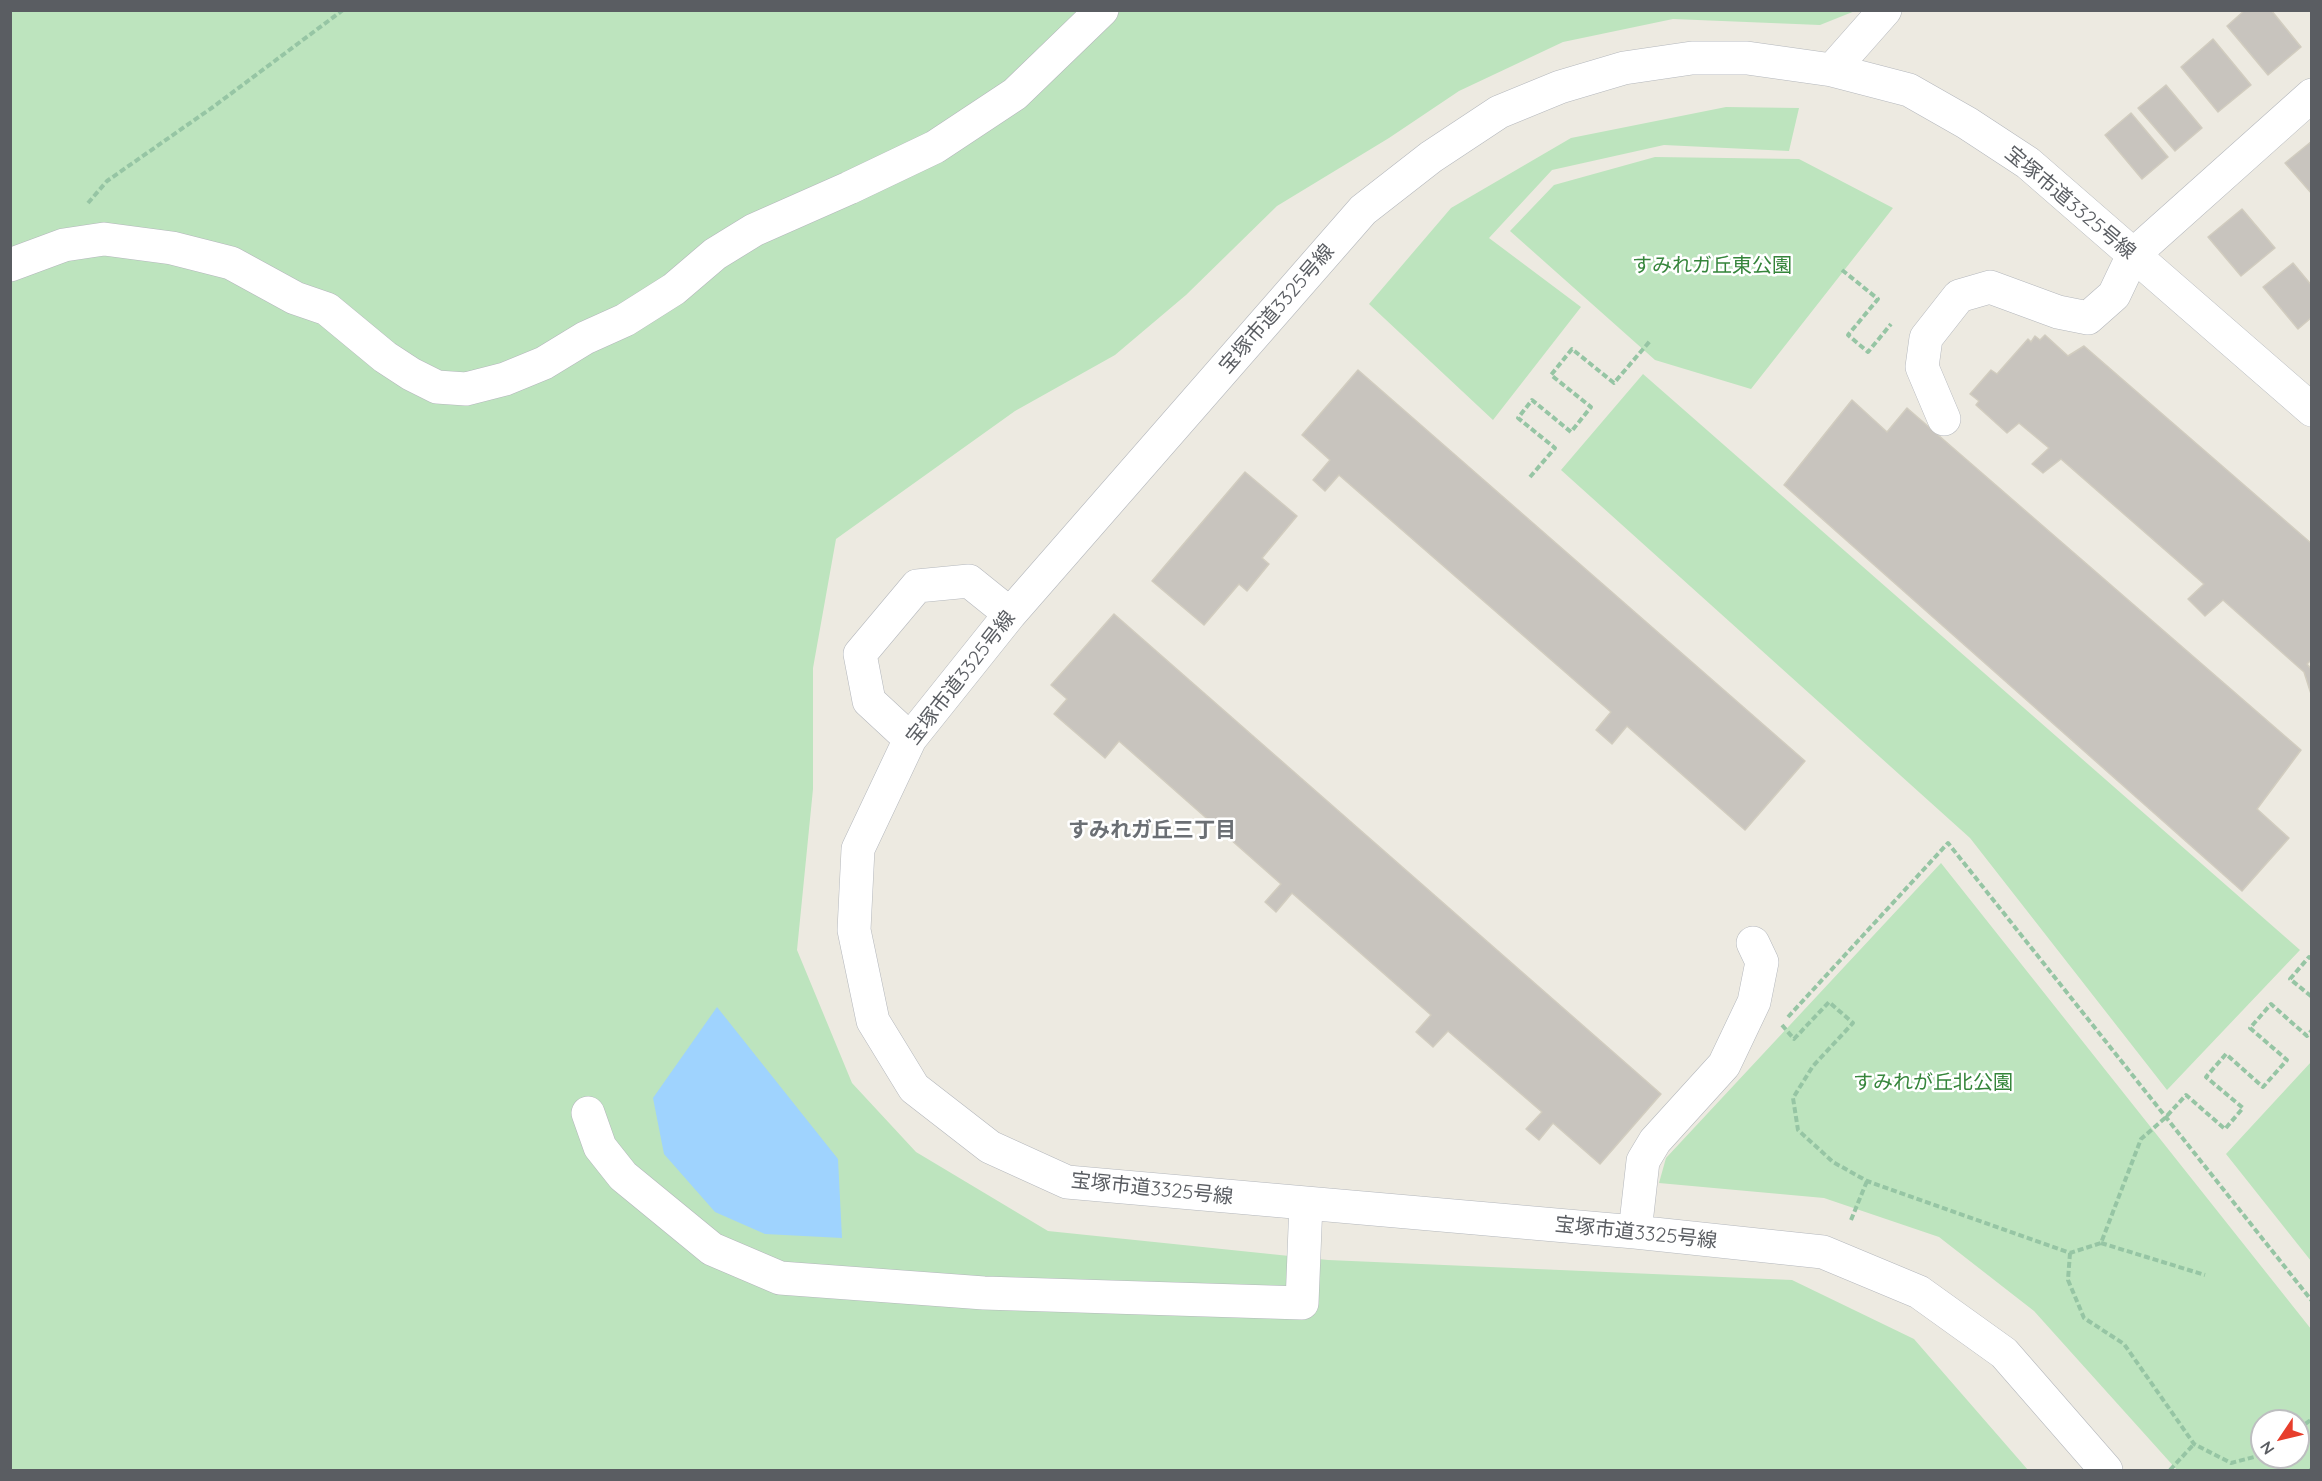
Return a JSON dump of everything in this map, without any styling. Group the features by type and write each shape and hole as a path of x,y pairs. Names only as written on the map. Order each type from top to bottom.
{"street":[{"path":"10,265 64,245 104,239 172,248 231,263 295,298 327,309 385,357 411,374 437,387 466,389 505,379 544,363 585,338 626,320 674,289 715,254 754,230 935,147 1015,94 1102,10"},
{"path":"1832,69 1885,10"},
{"name":"宝塚市道3325号線","path":"2106,1470 2004,1353 1918,1292 1823,1252 1635,1232 1067,1182 990,1147 914,1088 873,1021 854,930 858,849 910,739 1010,614 1363,210 1431,157 1499,112 1560,87 1624,68 1692,58 1747,58 1832,69 1909,90 1967,123 2028,163 2133,255 2305,393"},
{"path":"1944,419 1922,367 1924,348 1926,338 1959,296 1990,286 2058,312 2088,318 2114,295 2133,255 2312,95"},
{"path":"910,739 869,701 860,654 917,586 969,581 1010,614"},
{"path":"1635,1232 1643,1161 1655,1142 1725,1065 1754,1002 1762,962 1753,943"},
{"path":"588,1113 600,1147 623,1176 712,1249 780,1278 984,1293 1302,1303 1306,1203"}],"path":[{"path":"86,207 107,181 213,107 343,10"},
{"path":"1842,270 1878,299 1848,335 1868,352 1898,316"},
{"path":"1530,477 1556,448 1518,418 1532,400 1571,432 1591,407 1551,375 1572,349 1614,383 1650,341"},
{"path":"2205,1275 2101,1243 2070,1253 1867,1181 1833,1162 1798,1130 1793,1098 1813,1066 1853,1023 1829,1002 1794,1039 1782,1024 1948,843 2312,1301"},
{"path":"2312,959 2309,957 2290,979 2312,997"},
{"path":"2101,1243 2141,1139 2186,1095 2225,1129 2243,1108 2206,1077 2226,1054 2263,1087 2287,1060 2250,1028 2271,1004 2307,1036 2312,1030"},
{"path":"1851,1220 1867,1181"},
{"path":"2070,1253 2068,1280 2084,1318 2124,1344 2194,1444 2231,1463 2250,1458"},
{"path":"2170,1470 2194,1444"}],"green space":[{"path":"10,11 1855,11 1820,25 1673,19 1563,42 1459,91 1389,138 1277,206 1186,295 1115,355 1015,411 836,539 813,668 813,789 797,950 852,1083 916,1152 1048,1231 1328,1260 1792,1280 1914,1339 2028,1470 11,1470"},
{"path":"1726,107 1799,108 1789,151 1664,145 1552,170 1489,238 1581,307 1493,420 1369,304 1451,208 1571,138"},
{"name":"すみれガ丘東公園","path":"1655,157 1799,159 1893,208 1751,389 1655,360 1510,231 1554,185"},
{"path":"1643,374 2300,950 2167,1090 1970,838 1561,470"},
{"name":"すみれが丘北公園","path":"1941,863 2311,1329 2311,1470 2177,1470 2034,1311 1939,1237 1824,1198 1659,1183 1666,1158"},
{"path":"2311,1062 2311,1261 2226,1154"}],"water":[{"path":"717,1007 838,1159 842,1238 765,1234 715,1212 664,1154 653,1098"}],"building":[{"path":"2245,10 2271,10 2301,47 2268,75 2227,26"},
{"path":"2213,39 2251,85 2218,112 2181,67"},
{"path":"2166,85 2202,128 2175,151 2138,108"},
{"path":"2131,113 2168,157 2142,179 2105,135"},
{"path":"2312,141 2312,194 2285,163"},
{"path":"2242,209 2275,248 2241,276 2208,237"},
{"path":"2293,263 2312,286 2312,317 2298,329 2263,287"},
{"path":"2045,335 2068,356 2084,346 2312,544 2312,659 2307,664 2312,670 2312,697 2304,672 2223,600 2205,616 2188,599 2204,584 2061,459 2043,473 2032,464 2049,448 2019,423 2007,433 1976,405 1979,401 1970,394 1991,370 1997,374 2028,339 2031,342 2035,336 2040,340"},
{"path":"1358,370 1805,761 1745,830 1627,726 1612,744 1596,730 1611,712 1339,475 1325,491 1313,480 1330,460 1302,435"},
{"path":"1852,400 1887,432 1907,408 2301,750 2257,809 2289,838 2242,891 1784,485"},
{"path":"1245,472 1297,516 1262,558 1269,564 1247,591 1239,584 1204,625 1152,581"},
{"path":"1114,614 1661,1094 1600,1164 1553,1123 1539,1140 1526,1129 1542,1112 1448,1031 1433,1047 1416,1032 1431,1015 1292,893 1276,912 1265,902 1281,884 1119,741 1105,758 1054,714 1067,699 1051,685"}],"district":[{"name":"すみれガ丘三丁目","path":"1152,831"}]}
